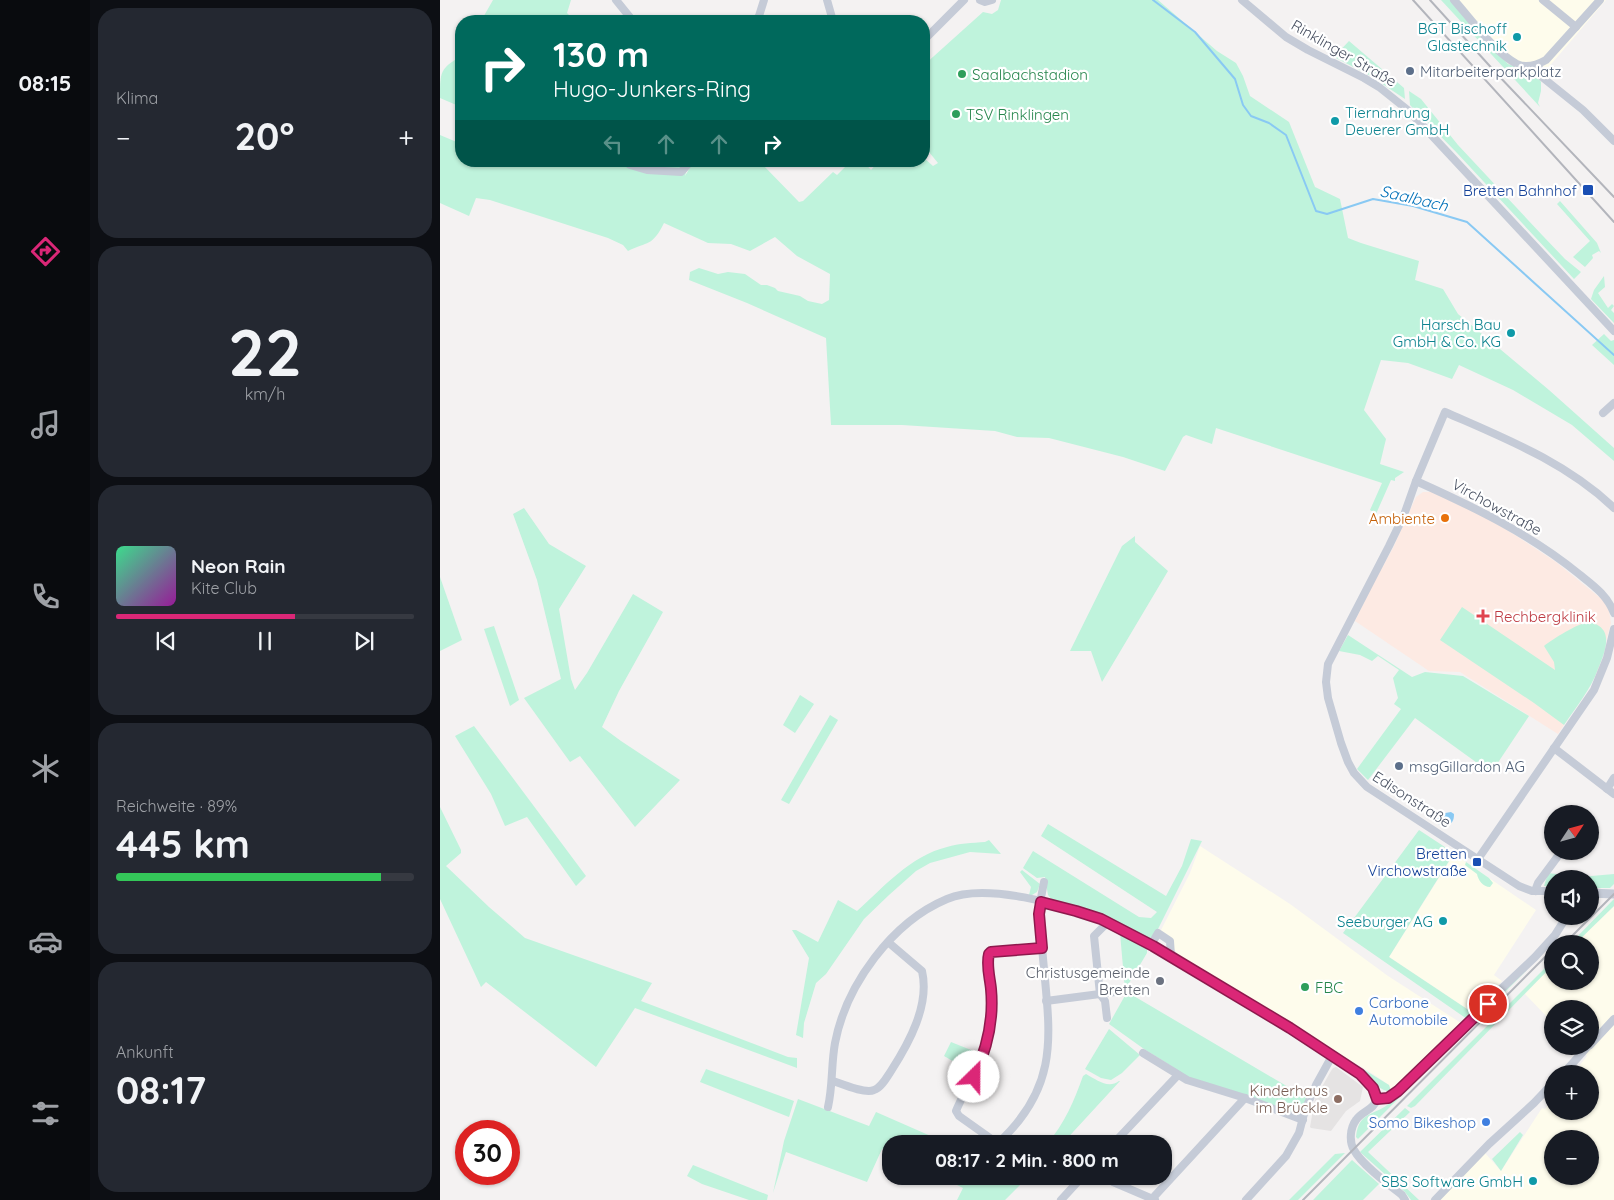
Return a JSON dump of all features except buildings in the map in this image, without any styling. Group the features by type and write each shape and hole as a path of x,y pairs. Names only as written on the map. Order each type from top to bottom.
{"street":[{"path":"616,0 628,15"},
{"path":"759,15 764,0"},
{"path":"827,0 831,15"},
{"path":"930,34 964,0"},
{"path":"980,0 985,2 992,0"},
{"name":"Rinklinger Straße","path":"1242,0 1286,37 1364,78 1409,111 1614,331"},
{"path":"1454,0 1500,51 1517,64 1527,67 1538,65 1546,60 1561,46 1600,0"},
{"path":"1543,0 1576,27"},
{"path":"1538,65 1542,77 1584,110 1614,141"},
{"path":"637,167 647,170 681,172 686,167"},
{"path":"1603,412 1614,404"},
{"path":"1416,481 1445,412 1526,448 1555,464 1614,508"},
{"name":"Virchowstraße","path":"1416,481 1502,522 1553,554 1602,592 1614,613"},
{"name":"Edisonstraße","path":"1416,481 1404,514 1389,546 1328,664 1327,689 1331,709 1348,762 1367,787 1519,886 1544,892"},
{"path":"1478,859 1594,690 1607,658 1614,629"},
{"path":"1554,748 1611,791 1614,778"},
{"path":"1535,891 1538,883 1555,860"},
{"path":"1005,1135 1029,1106 1038,1090 1045,1071 1048,1051 1039,914 1044,882"},
{"path":"828,1107 839,1028 855,990 876,955 906,924 925,910 948,898 962,894 988,892 1041,902 1108,922 1171,956 1290,1028 1366,1080 1376,1092 1377,1099 1375,1105 1356,1120 1352,1130 1351,1144 1362,1160 1405,1200"},
{"path":"1599,893 1614,894"},
{"path":"1108,922 1094,936 1100,994 1105,1001 1108,1018"},
{"path":"1377,1099 1383,1100 1392,1096 1481,1012 1498,992 1535,958 1561,925"},
{"path":"1151,945 1158,933 1170,940 1171,956"},
{"path":"833,1081 858,1089 875,1090 885,1081 917,1022 924,978 922,971 888,942"},
{"path":"985,1135 960,1116 956,1110 980,1065 990,1030 991,990 988,957 991,952 1042,948"},
{"path":"1046,1001 1123,991"},
{"path":"1599,1035 1614,1019"},
{"path":"1144,1054 1187,1080 1245,1098 1303,1120"},
{"path":"1571,1065 1580,1055"},
{"path":"1246,1200 1286,1156 1299,1133 1316,1084 1332,1056"},
{"path":"1121,1135 1178,1075"},
{"path":"1435,1200 1489,1144 1544,1092"},
{"path":"1120,1185 1153,1200 1245,1098"},
{"path":"1062,1200 1075,1185"}],"shaded area":[{"path":"1450,0 1606,0 1547,69 1537,76 1529,71 1508,64"},
{"name":"Rechbergklinik","path":"1423,492 1432,492 1487,518 1556,562 1604,601 1609,611 1611,623 1598,670 1558,734 1460,672 1429,671 1355,621 1393,548 1416,497"},
{"path":"1200,846 1290,904 1388,976 1461,1023 1443,1043 1391,1091 1389,1085 1373,1074 1179,956 1173,947 1174,940 1160,932 1190,873"},
{"path":"1454,854 1536,910 1494,975 1502,981 1473,1013 1389,957"},
{"path":"1614,906 1614,1200 1438,1200 1485,1153 1501,1171 1542,1108 1544,1109 1544,1120 1599,1120 1599,1065 1580,1065 1586,1055 1599,1055 1599,1000 1544,1000 1544,1014 1525,994 1544,974 1544,990 1599,990 1599,935 1584,935 1594,925 1599,925 1599,921"},
{"name":"Kinderhaus im Brückle","path":"1336,1067 1363,1087 1360,1101 1346,1111 1331,1131 1311,1128 1315,1099 1331,1071"}],"green space":[{"path":"493,0 571,0 567,13 569,15 484,15"},
{"path":"1001,0 1158,0 1217,51 1236,63 1250,96 1289,122 1315,187 1340,199 1348,238 1419,261 1415,280 1443,289 1458,314 1549,390 1614,448 1614,461 1572,425 1513,390 1459,365 1452,379 1408,363 1381,360 1364,410 1386,439 1380,464 1404,472 1395,478 1395,481 1391,480 1376,514 1370,510 1382,483 1216,428 1212,444 1186,435 1183,437 1165,471 1123,457 1049,438 1017,437 995,431 902,425 831,425 826,338 689,280 690,272 699,268 718,274 728,272 745,274 761,285 767,285 778,291 800,296 808,301 822,304 829,300 830,274 797,256 775,237 750,251 731,244 708,243 664,223 653,240 628,251 623,245 608,238 490,200 476,198 469,216 440,203 440,135 455,141 455,167 687,167 685,176 690,167 765,167 799,202 803,201 833,172 837,175 845,167 868,167 871,170 874,167 930,167 930,163 933,166 938,163 930,153 930,60 983,12 992,14 998,10"},
{"path":"1441,0 1450,0 1508,64 1529,71 1537,76 1541,82 1538,103 1540,107"},
{"path":"1349,41 1404,88 1405,99 1369,75 1334,57"},
{"path":"455,60 455,104 440,98 441,76 449,64"},
{"path":"1409,91 1421,99 1458,145 1565,259 1581,272 1574,279 1410,105"},
{"path":"1560,201 1597,243 1601,253 1599,251 1592,255 1593,258 1585,267 1573,257 1590,241 1557,204"},
{"path":"1604,276 1605,287 1598,293 1608,308 1612,304 1614,306 1611,310 1614,313 1614,323 1591,299 1594,290"},
{"path":"1604,334 1611,341 1614,340 1614,365 1592,345"},
{"path":"524,508 549,544 586,566 559,609 571,679 575,690 633,594 663,612 619,691 602,727 680,780 635,827 580,756 570,762 524,698 561,679 537,580 513,514"},
{"path":"1135,536 1135,542 1168,571 1102,682 1091,651 1070,651 1122,546"},
{"path":"440,577 462,640 440,651"},
{"path":"1462,607 1555,670 1554,662 1544,646 1553,639 1584,623 1593,623 1603,630 1606,646 1595,676 1583,698 1564,725 1440,640"},
{"path":"494,626 519,700 510,706 484,629"},
{"path":"1348,635 1412,677 1425,672 1463,676 1529,716 1491,773 1415,718 1368,780 1357,769 1401,709 1394,704 1398,698 1393,678 1399,670 1378,656 1372,661 1360,655 1339,651"},
{"path":"800,695 814,704 795,733 783,725"},
{"path":"830,715 838,720 789,804 781,800"},
{"path":"474,726 586,876 576,886 527,817 505,826 491,794 455,736"},
{"path":"440,807 461,850 461,853 446,866 525,938 652,983 641,1001 788,1057 797,1058 797,1068 635,1008 596,1067 486,982 481,987 440,899"},
{"path":"1048,824 1166,896 1182,866 1191,839 1202,841 1152,941 1052,900 1048,895 1045,877 1037,878 1023,868 1033,851 1139,917 1151,918 1157,912 1041,836"},
{"path":"1419,830 1454,853 1389,957 1473,1013 1467,1019 1343,933"},
{"path":"989,840 1001,854 970,852 930,863 916,871 864,919 826,974 816,983 804,1023 803,1038 796,1035 809,958 792,930 796,930 818,942 838,900 857,911 898,873 921,857 952,846"},
{"path":"1466,862 1489,878 1493,883 1490,887 1481,883 1477,874 1465,865"},
{"path":"1022,870 1040,884 1037,892 1032,895 1029,895 1031,887 1020,872"},
{"path":"1614,874 1614,884 1610,888 1599,888 1599,875"},
{"path":"1614,899 1614,906 1599,921 1599,914"},
{"path":"1589,925 1594,925 1584,935 1579,935"},
{"path":"1120,933 1147,948 1147,953 1125,990"},
{"path":"1528,969 1358,1139 1356,1137 1360,1122 1364,1118 1391,1102"},
{"path":"1544,969 1544,974 1415,1106 1411,1108 1407,1106"},
{"path":"1127,992 1307,1098 1303,1112 1300,1115 1187,1080 1173,1067 1109,1024"},
{"path":"1109,1029 1140,1055 1122,1073 1111,1080 1101,1078 1085,1069"},
{"path":"951,1042 981,1054 973,1073 944,1056"},
{"path":"706,1069 794,1101 789,1117 700,1082"},
{"path":"1363,1069 1389,1085 1391,1091 1386,1091 1379,1087"},
{"path":"1086,1074 1107,1084 1120,1081 1070,1135 1054,1135 1064,1120 1083,1076"},
{"path":"798,1099 869,1126 876,1112 928,1135 882,1135 882,1149 867,1182 786,1152 773,1193 784,1141"},
{"path":"1405,1108 1410,1112 1368,1152 1419,1200 1411,1200 1405,1192 1360,1152"},
{"path":"1520,1132 1523,1135 1501,1171 1492,1159"},
{"path":"1345,1153 1298,1200 1289,1200 1335,1154"},
{"path":"1352,1160 1379,1184 1363,1200 1313,1200"},
{"path":"693,1165 768,1195 767,1200 749,1200 702,1184 687,1176"},
{"path":"957,1185 1020,1185 1005,1200 957,1200 963,1188"}],"water":[{"path":"1451,812 1454,814 1454,818 1447,826 1438,824 1431,819 1434,815"}],"waterway":[{"name":"Saalbach","path":"1153,0 1195,32 1235,79 1243,105 1251,116 1269,123 1286,135 1316,211 1327,214 1373,199 1413,206 1467,222 1614,355"}],"railway":[{"path":"1413,0 1614,222"},
{"path":"1430,0 1497,74 1614,197"},
{"path":"1573,935 1614,894"},
{"path":"1303,1200 1544,958"}],"place":[{"name":"BGT Bischoff Glastechnik","path":"1517,37"},
{"name":"Mitarbeiterparkplatz","path":"1410,71"},
{"name":"Saalbachstadion","path":"962,74"},
{"name":"TSV Rinklingen","path":"956,114"},
{"name":"Tiernahrung Deuerer GmbH","path":"1335,121"},
{"name":"Bretten Bahnhof","path":"1588,190"},
{"name":"Harsch Bau GmbH & Co. KG","path":"1511,333"},
{"name":"Ambiente","path":"1445,518"},
{"name":"Rechbergklinik","path":"1483,616"},
{"name":"msgGillardon AG","path":"1399,766"},
{"name":"Bretten Virchowstraße","path":"1477,862"},
{"name":"Seeburger AG","path":"1443,921"},
{"name":"Christusgemeinde Bretten","path":"1160,981"},
{"name":"FBC","path":"1305,987"},
{"name":"Carbone Automobile","path":"1359,1011"},
{"name":"Kinderhaus im Brückle","path":"1338,1099"},
{"name":"Somo Bikeshop","path":"1486,1122"},
{"name":"SBS Software GmbH","path":"1533,1181"}],"route":[{"path":"974,1077 985,1051 990,1030 992,1011 989,954 991,952 1042,948 1039,914 1041,902 1101,919 1153,946 1290,1028 1360,1074 1376,1092 1377,1099 1383,1100 1398,1091 1488,1004"}]}
